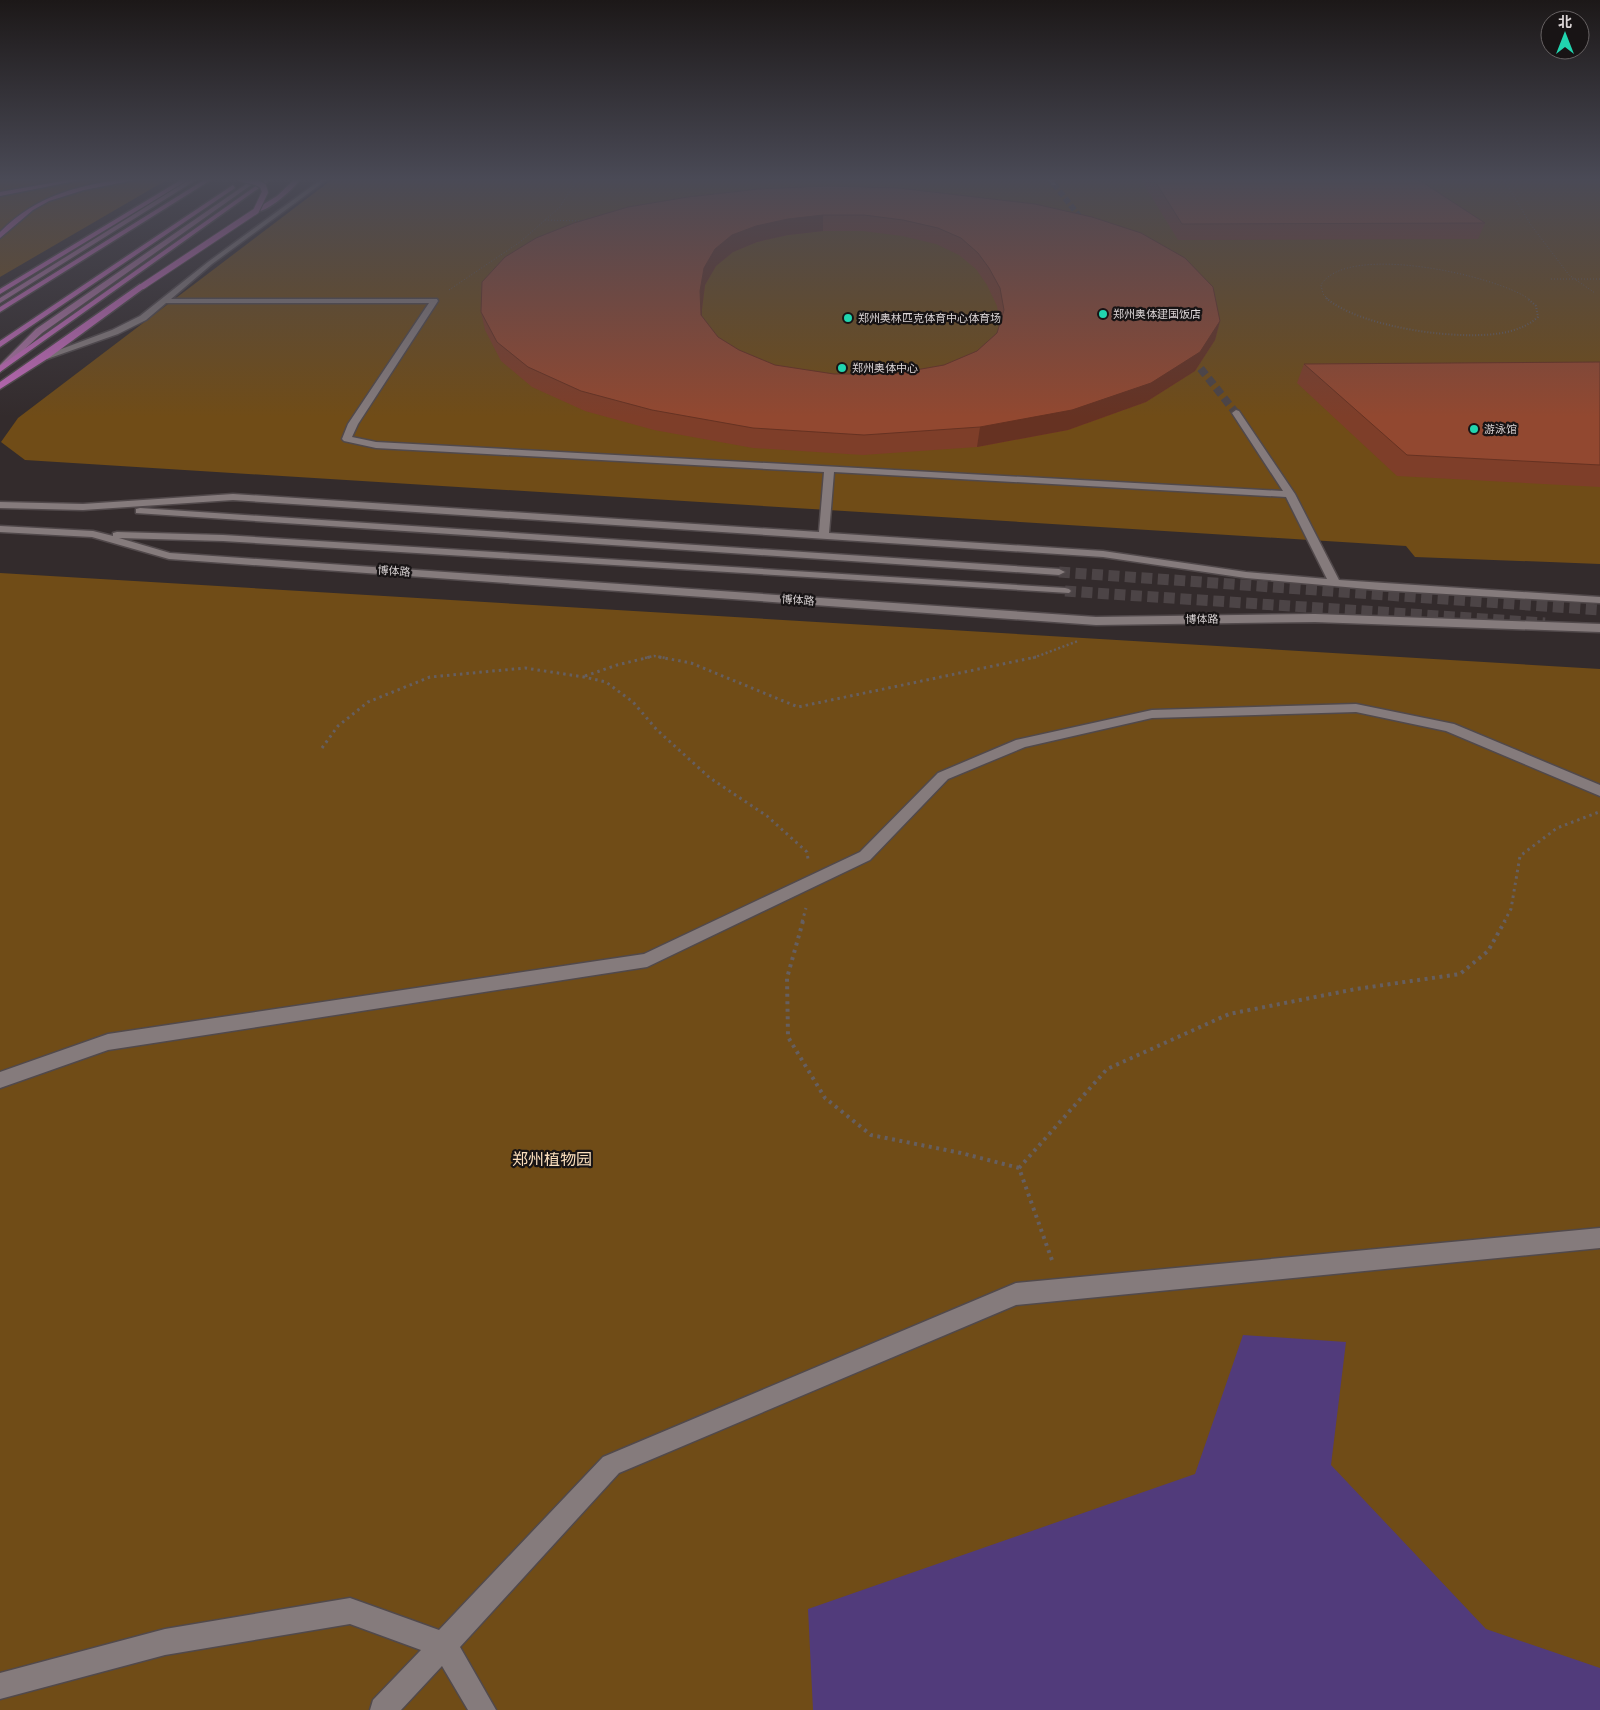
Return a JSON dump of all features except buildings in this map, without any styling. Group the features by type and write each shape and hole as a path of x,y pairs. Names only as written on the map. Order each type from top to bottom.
{"highway":[{"path":"0,292 56,258"},
{"path":"0,310 83,258"},
{"path":"0,345 129,258"},
{"path":"0,370 157,258"},
{"path":"0,386 185,258"}],"main road":[{"path":"0,302 70,258"},
{"path":"0,370 39,331 144,258"}],"street":[{"path":"44,357 116,332 142,318 217,258"},
{"path":"163,301 434,301"},
{"path":"434,301 353,424 347,439 386,446 1290,494"},
{"path":"1236,413 1290,494 1335,583"},
{"path":"824,536 829,469"},
{"path":"84,507 234,497 1103,554 1246,575 1335,583 1600,600"},
{"path":"0,505 84,507 1059,572"},
{"name":"博体路","path":"0,529 93,534 169,556 1090,620 1315,618 1600,628"},
{"path":"93,534 223,538 1065,591"},
{"path":"0,1080 108,1042 647,960 865,856 944,776 1021,743 1152,714 1356,708 1449,727 1600,790"},
{"path":"383,1710 611,1465 1016,1294 1600,1238"},
{"path":"0,1686 165,1642 350,1611 444,1645 483,1710"}],"path":[{"path":"434,301 497,258"},
{"path":"1556,258 1569,275 1595,293"},
{"path":"1372,264 1420,266 1469,274 1499,283 1522,294 1535,306 1538,317 1528,326 1506,332 1475,335 1437,333 1399,327 1365,318 1339,306 1324,295 1320,284 1328,274 1346,268 1372,264"},
{"path":"1551,280 1600,279"},
{"path":"584,676 617,665 654,656 691,663 798,707 1028,660 1086,638 1090,620"},
{"path":"322,748 338,726 368,702 430,677 525,668 584,676 606,682 633,702 657,730 710,778 767,816 807,852 813,881 787,978 788,1037 825,1098 871,1135 961,1153 1019,1168"},
{"path":"1019,1168 1107,1069 1229,1014 1356,989 1460,974 1488,951 1511,909 1520,856 1558,828 1600,812"},
{"path":"1019,1168 1063,1289"}],"green space":[{"path":"0,258 33,258 0,277"},
{"name":"郑州奥体中心","path":"229,258 1600,258 1600,564 1415,557 1406,546 25,460 1,442 18,418"},
{"name":"郑州植物园","path":"0,573 1600,669 1600,1710 0,1710"}],"shaded area":[{"path":"1243,1335 1346,1342 1331,1465 1486,1629 1600,1668 1600,1710 813,1710 808,1609 1195,1474"}],"tunnel":[{"path":"1185,349 1236,413"},
{"path":"1059,572 1600,610"},
{"path":"1065,591 1545,623"}],"place":[{"name":"郑州奥体建国饭店","path":"1103,314"},
{"name":"郑州奥林匹克体育中心体育场","path":"848,318"},
{"name":"郑州奥体中心","path":"842,368"},
{"name":"游泳馆","path":"1474,429"}]}
